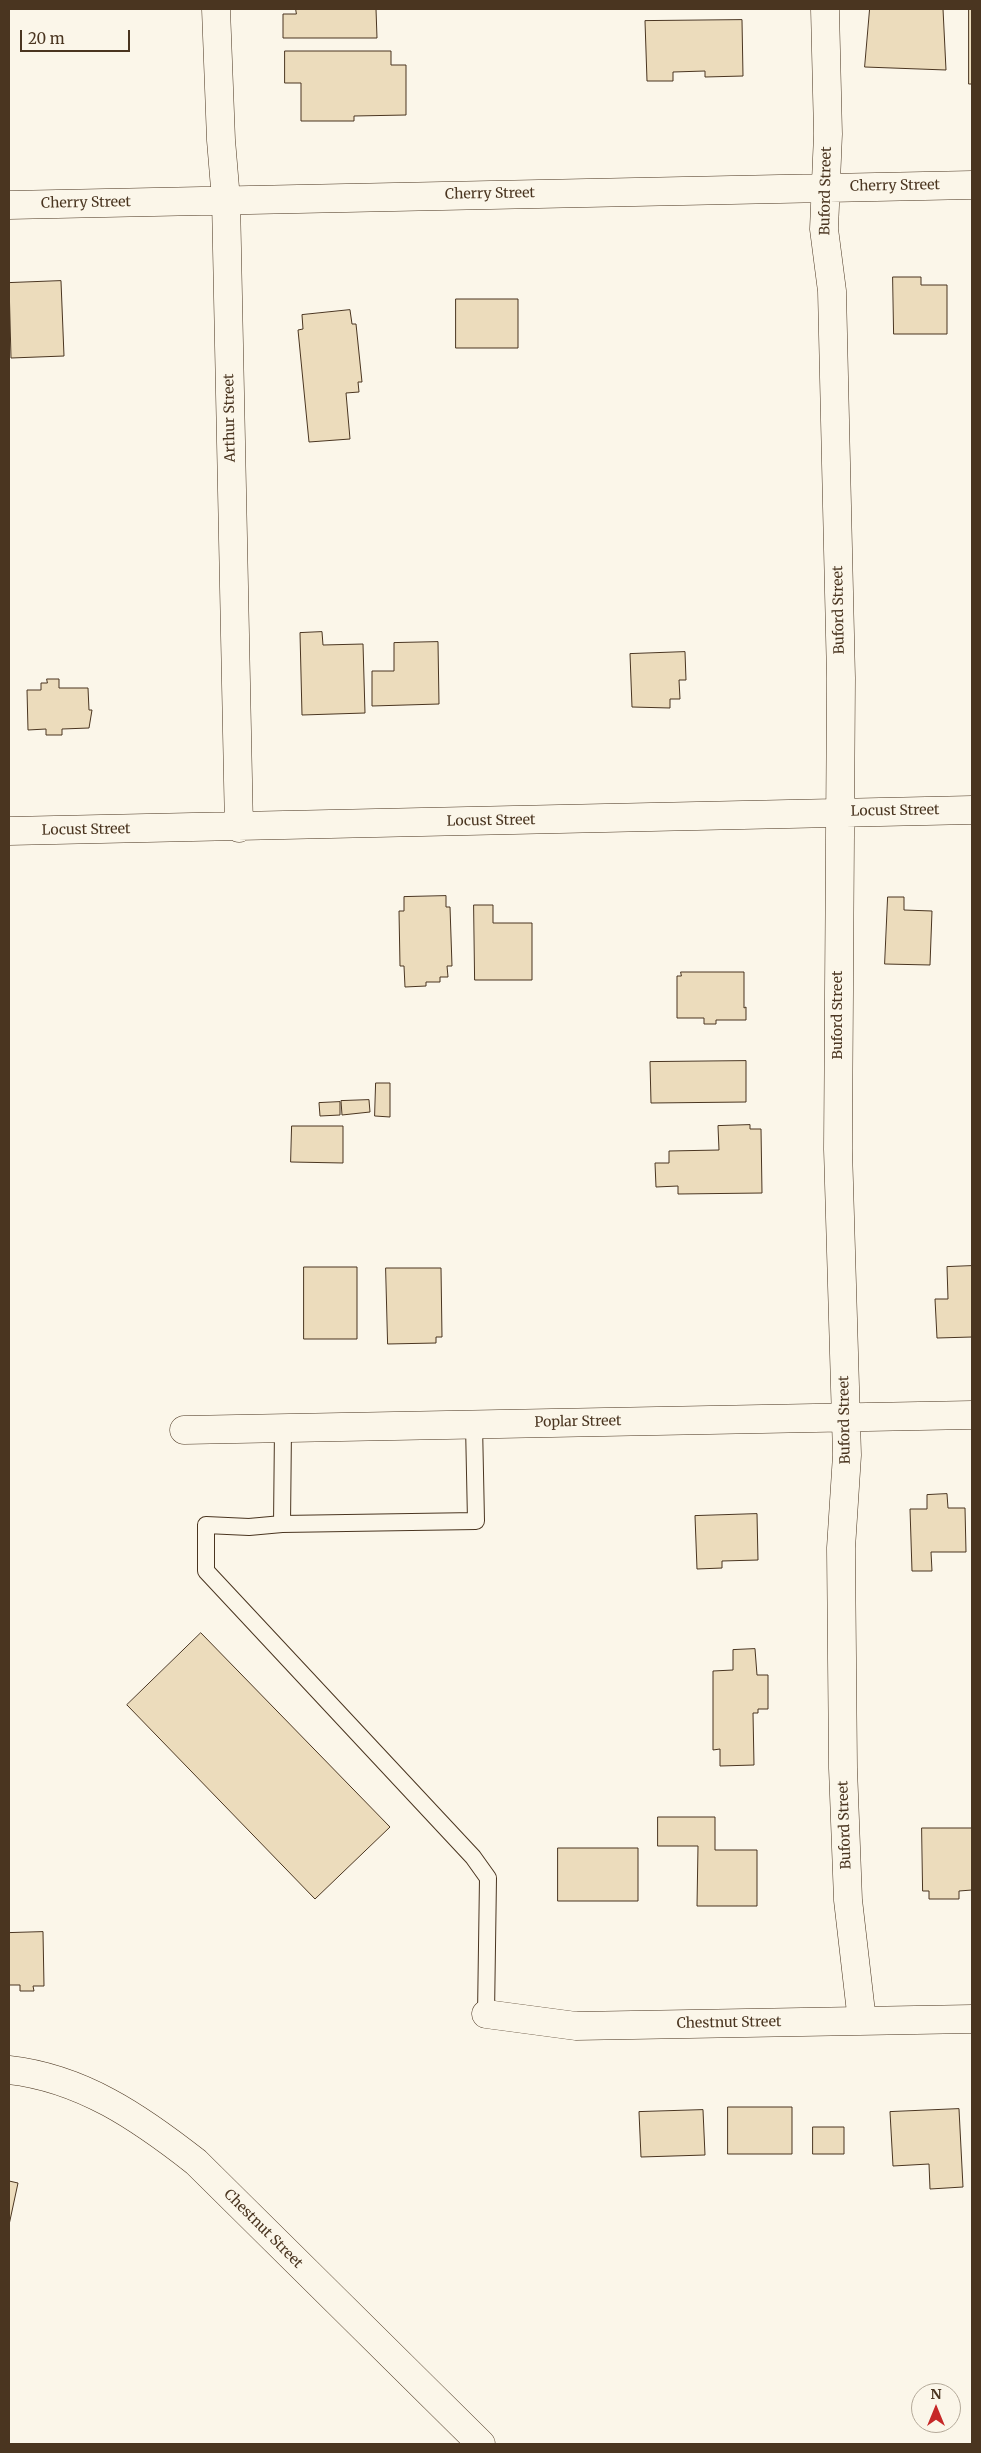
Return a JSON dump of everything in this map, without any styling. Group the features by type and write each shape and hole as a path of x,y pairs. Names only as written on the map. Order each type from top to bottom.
{"street":[{"name":"Arthur Street","path":"216,9 221,140 226,200 239,828"},
{"name":"Buford Street","path":"825,9 828,134 824,229 832,291 841,678 838,1149 847,1455 841,1548 843,1768 848,1900 862,2021"},
{"name":"Cherry Street","path":"9,205 972,185"},
{"name":"Locust Street","path":"9,831 239,828 972,810"},
{"name":"Poplar Street","path":"184,1430 972,1415"},
{"name":"Chestnut Street","path":"486,2014 576,2026 972,2018"},
{"name":"Chestnut Street","path":"9,2070 59,2081 102,2098 129,2112 176,2146 196,2162 481,2444"}],"lane":[{"path":"474,1424 476,1521 249,1526 206,1525 206,1571 473,1857 488,1878 486,2014"},
{"path":"282,1524 283,1428"}],"building":[{"path":"296,9 376,9 377,38 283,38 283,14 296,14"},
{"path":"870,9 943,9 946,70 865,67"},
{"path":"969,9 972,9 972,84 969,84"},
{"path":"742,20 743,76 705,77 705,71 673,72 673,81 647,81 645,21"},
{"path":"285,51 391,51 391,65 406,65 406,115 354,116 354,121 301,121 301,83 285,83"},
{"path":"893,277 921,277 921,285 947,285 947,334 894,334"},
{"path":"61,281 64,356 11,358 9,283"},
{"path":"456,299 518,299 518,348 456,348"},
{"path":"350,310 352,324 356,324 362,382 358,382 359,392 346,393 350,439 309,442 298,330 303,329 302,315"},
{"path":"322,632 323,645 363,644 365,713 302,715 300,633"},
{"path":"438,642 439,704 372,706 372,671 394,671 394,643"},
{"path":"685,652 686,680 679,680 680,699 670,699 670,708 632,707 630,654"},
{"path":"47,679 59,679 59,688 88,688 89,710 92,710 89,728 62,729 62,735 46,735 46,729 28,730 27,690 41,690 41,683 47,683"},
{"path":"446,896 446,907 450,907 452,966 447,966 448,977 440,977 440,982 426,982 426,986 405,987 404,966 400,966 399,911 404,911 404,897"},
{"path":"888,897 904,897 904,910 932,911 930,965 885,964"},
{"path":"474,905 493,905 493,923 532,923 532,980 475,980"},
{"path":"681,972 744,972 746,1020 716,1020 716,1024 704,1024 704,1018 677,1018 677,976 681,976"},
{"path":"746,1061 746,1102 651,1103 650,1062"},
{"path":"376,1083 390,1083 390,1117 375,1116"},
{"path":"369,1100 370,1112 342,1115 341,1101"},
{"path":"340,1102 340,1115 320,1116 319,1103"},
{"path":"750,1125 750,1129 761,1129 762,1193 678,1194 678,1186 656,1187 655,1163 669,1163 669,1151 719,1150 718,1126"},
{"path":"292,1126 343,1126 343,1163 291,1162"},
{"path":"972,1266 972,1337 937,1338 935,1299 948,1299 947,1267"},
{"path":"304,1267 357,1267 357,1339 304,1339"},
{"path":"386,1268 441,1268 442,1337 436,1337 436,1343 388,1344"},
{"path":"947,1494 948,1508 965,1508 966,1552 931,1552 932,1571 912,1571 910,1509 927,1509 927,1495"},
{"path":"757,1514 758,1560 722,1561 722,1568 697,1569 695,1516"},
{"path":"201,1633 390,1827 315,1899 127,1705"},
{"path":"755,1649 757,1675 768,1675 768,1709 758,1709 758,1713 753,1713 754,1765 720,1766 720,1749 713,1750 713,1671 733,1670 733,1650"},
{"path":"658,1817 715,1817 715,1850 757,1850 757,1906 697,1906 698,1846 658,1846"},
{"path":"922,1828 972,1828 972,1890 959,1891 959,1899 929,1899 929,1891 923,1891"},
{"path":"558,1848 638,1848 638,1901 558,1901"},
{"path":"43,1932 44,1986 33,1986 34,1991 20,1991 20,1985 9,1985 9,1933"},
{"path":"728,2107 792,2107 792,2154 728,2154"},
{"path":"959,2109 963,2187 930,2189 929,2164 893,2166 890,2112"},
{"path":"703,2110 705,2155 641,2157 639,2112"},
{"path":"813,2127 844,2127 844,2154 813,2154"},
{"path":"9,2181 18,2183 9,2225"}]}
